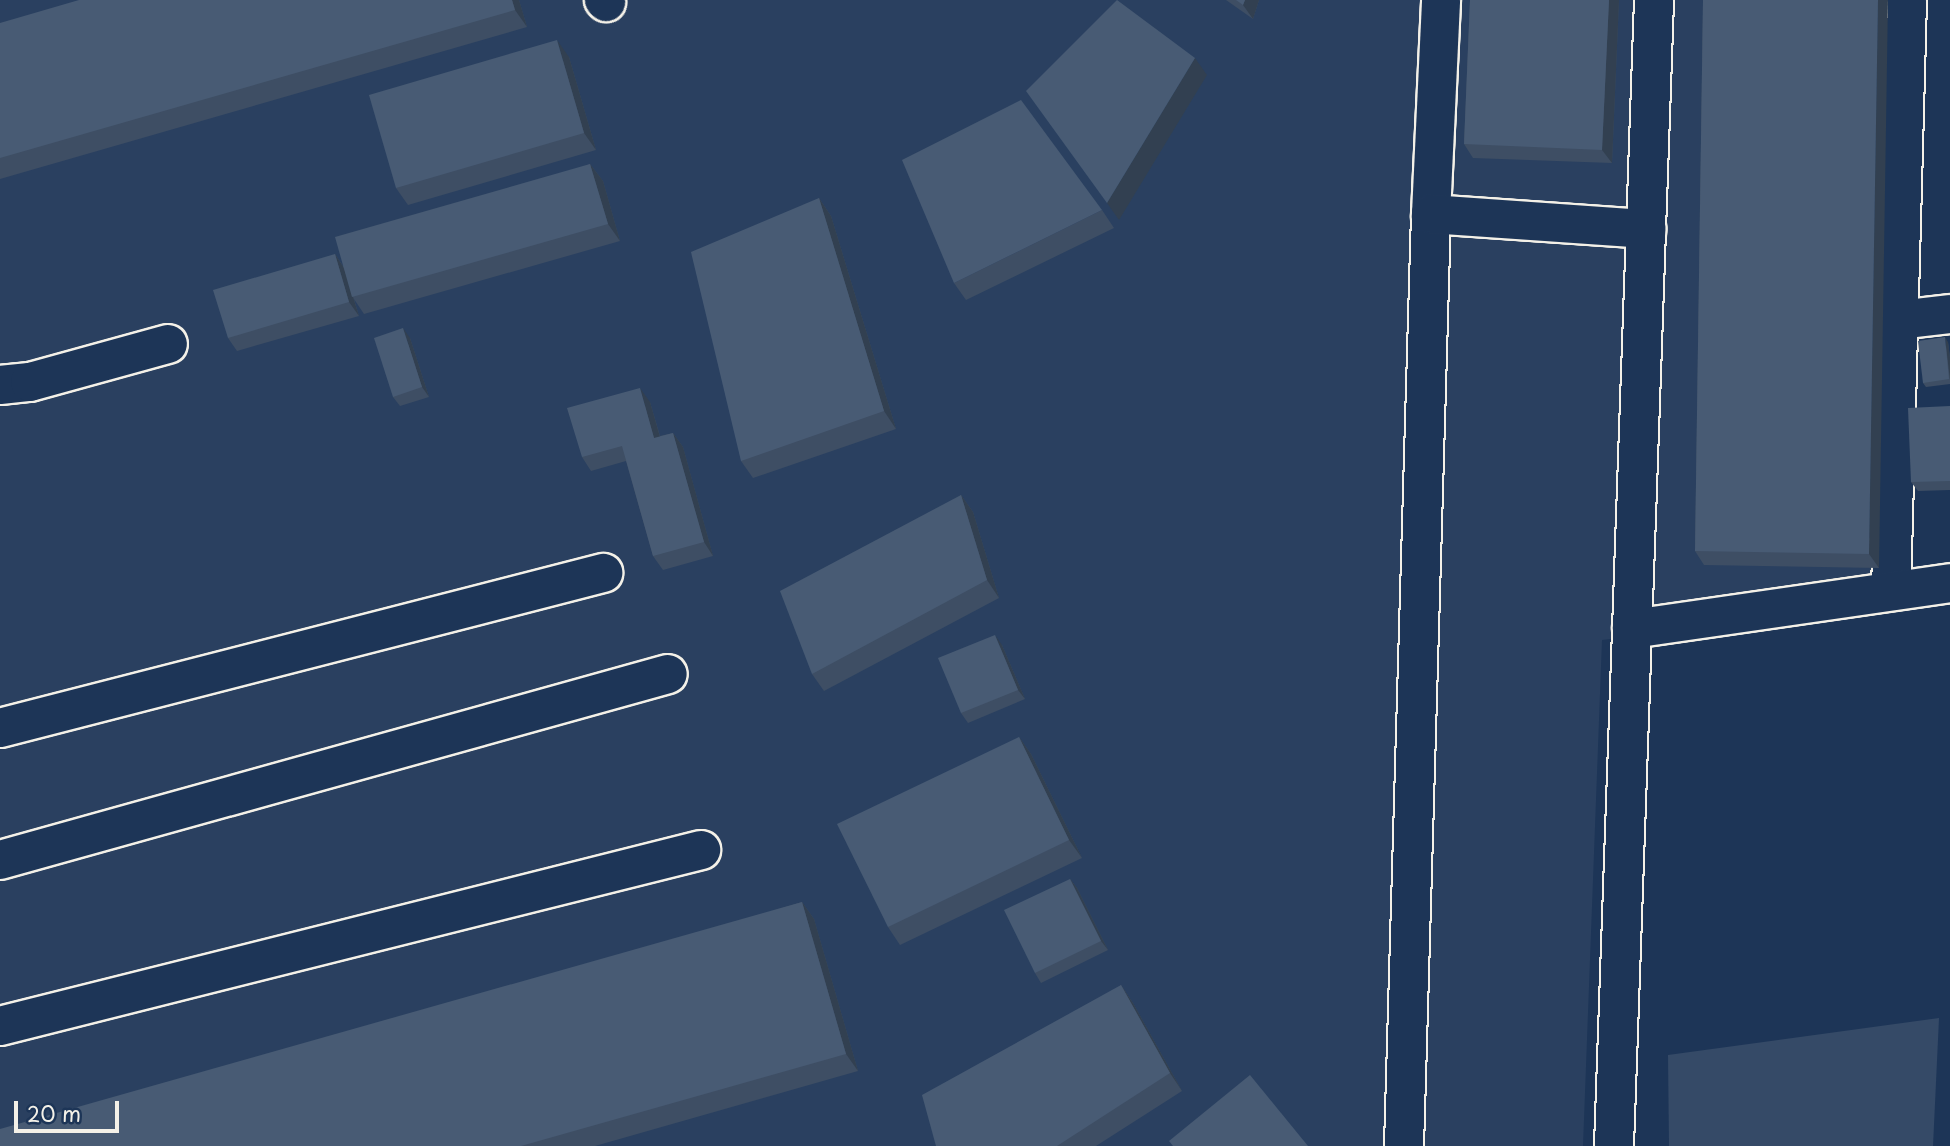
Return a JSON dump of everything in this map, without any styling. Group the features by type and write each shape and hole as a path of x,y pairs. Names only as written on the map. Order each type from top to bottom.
{"street":[{"path":"1404,1146 1431,214 1441,0"},
{"path":"1614,1146 1654,0"},
{"path":"1891,591 1907,0"},
{"path":"1431,214 1646,229"},
{"path":"1899,320 1950,314"},
{"path":"0,386 30,382 168,344"},
{"path":"0,728 603,573"},
{"path":"1632,629 1950,583"},
{"path":"0,860 668,674"},
{"path":"0,1026 701,850"}],"shaded area":[{"path":"0,0 1906,0 1888,605 1602,640 1583,1146 0,1146"},
{"path":"1939,1018 1933,1146 1669,1146 1668,1055"}],"building":[{"path":"79,0 512,0 515,10 0,158 0,23"},
{"path":"1117,0 1195,58 1107,203 1026,91"},
{"path":"1470,0 1609,0 1602,150 1464,144"},
{"path":"1703,0 1878,0 1869,554 1695,551"},
{"path":"557,40 584,133 396,188 369,95"},
{"path":"1021,100 1102,210 954,283 902,160"},
{"path":"590,164 608,224 352,297 335,237"},
{"path":"819,198 884,411 741,461 691,252"},
{"path":"335,254 349,302 228,338 213,290"},
{"path":"403,328 422,387 393,397 374,338"},
{"path":"1945,337 1949,379 1923,383 1918,341"},
{"path":"640,388 654,438 673,433 704,542 653,556 622,446 582,457 567,408"},
{"path":"1950,406 1950,481 1911,482 1908,408"},
{"path":"961,495 987,580 812,674 780,591"},
{"path":"995,635 1018,690 961,713 938,658"},
{"path":"1019,737 1069,840 888,927 837,824"},
{"path":"1070,879 1101,941 1035,973 1004,910"},
{"path":"802,902 846,1054 521,1146 0,1146 0,1129"},
{"path":"1121,985 1170,1073 1057,1146 936,1146 922,1095"},
{"path":"1250,1075 1308,1146 1173,1146 1169,1141"}]}
